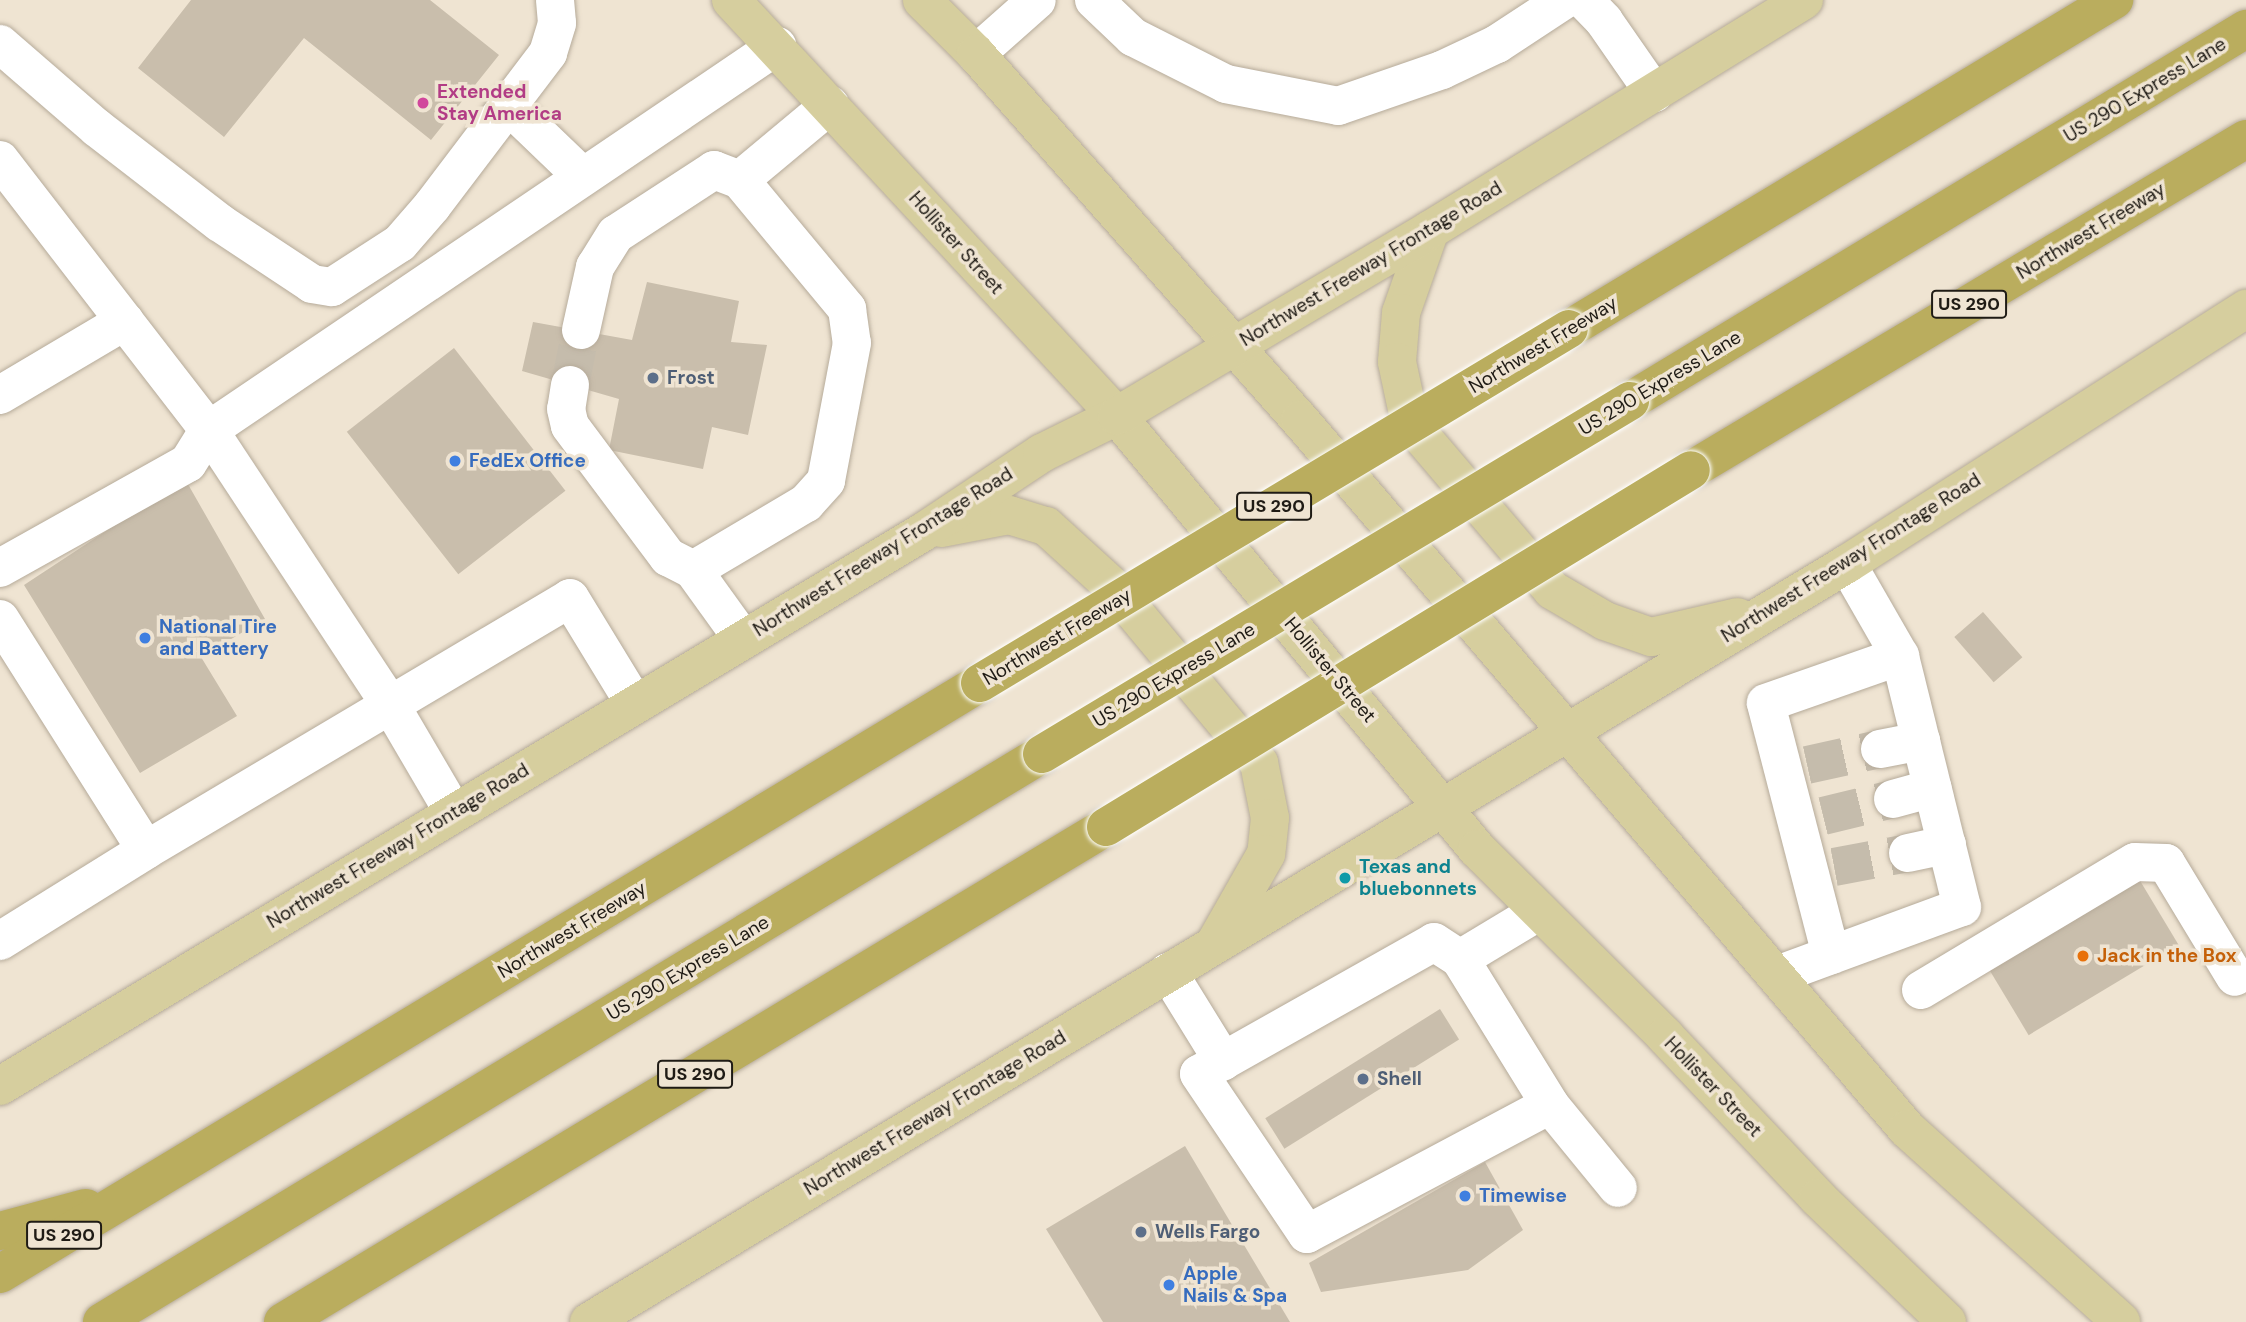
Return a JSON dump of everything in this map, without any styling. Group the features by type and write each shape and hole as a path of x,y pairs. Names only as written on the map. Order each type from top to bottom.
{"highway":[{"name":"Northwest Freeway","path":"0,1274 2114,0"},
{"name":"US 290 Express Lane","path":"102,1322 2246,29"},
{"name":"Northwest Freeway","path":"283,1322 1106,827 1691,470 2246,139"},
{"path":"0,1231 128,1197"}],"main road":[{"name":"Hollister Street","path":"731,0 777,46 1117,416 1389,740 1441,811 1538,912 1947,1322"},
{"path":"922,0 976,54 1568,731 1907,1129 2121,1322"},
{"name":"Northwest Freeway Frontage Road","path":"0,1086 742,638 923,532 1042,453 1117,416 1430,230 1804,0"},
{"path":"1430,230 1401,313 1397,362 1410,423 1552,590 1605,621 1651,637 1767,610"},
{"name":"Northwest Freeway Frontage Road","path":"589,1322 1847,564 2246,309"},
{"path":"923,532 1009,515 1046,526 1113,587 1259,763 1270,818 1266,854 1216,942"}],"lane":[{"path":"0,44 97,128 220,223 312,284 332,287 400,243 548,53 557,23 555,0"},
{"path":"976,54 1037,0"},
{"path":"1094,0 1133,37 1226,84 1338,106 1442,70 1497,44 1564,0"},
{"path":"1584,0 1654,93"},
{"path":"0,568 188,463 209,430 777,46"},
{"path":"508,104 583,177"},
{"path":"740,180 830,105"},
{"path":"0,160 209,430 390,704 454,813"},
{"path":"581,330 595,267 616,234 714,170 740,180 847,309 852,343 826,481 818,494 693,570"},
{"path":"0,395 125,321"},
{"path":"570,385 566,409 570,426 668,557 693,570 742,638"},
{"path":"1777,975 1962,907 1900,656 1847,564"},
{"path":"0,941 146,850 570,598 634,703"},
{"path":"0,619 146,850"},
{"path":"1831,955 1822,869 1810,818 1795,768 1766,703 1900,656"},
{"path":"1880,749 1921,741"},
{"path":"1893,799 1933,788"},
{"path":"1908,853 1947,845"},
{"path":"1922,990 2135,862 2166,863 2235,976"},
{"path":"1460,959 1538,912"},
{"path":"1550,1105 1307,1234 1199,1074 1434,942 1460,959 1550,1105 1618,1188"},
{"path":"1168,972 1223,1060"}],"building":[{"name":"Extended Stay America","path":"191,0 430,0 499,55 431,140 304,38 224,137 138,68"},
{"name":"Frost","path":"647,282 739,301 731,342 767,345 748,435 712,427 703,469 609,450 619,399 522,371 533,322 632,340"},
{"name":"FedEx Office","path":"454,348 565,491 458,574 347,432"},
{"name":"National Tire and Battery","path":"185,479 265,619 201,657 237,716 140,773 24,585"},
{"path":"1983,612 2022,657 1994,682 1954,637"},
{"name":"Jack in the Box","path":"2139,879 2179,945 2029,1035 1989,969"},
{"name":"Shell","path":"1440,1009 1459,1040 1284,1149 1265,1118"},
{"path":"1185,1146 1290,1322 1103,1322 1046,1229"},
{"name":"Timewise","path":"1485,1162 1523,1230 1468,1270 1321,1292 1309,1263"}],"tunnel":[{"path":"570,385 581,330"},
{"path":"1807,765 1880,749"},
{"path":"1823,816 1893,799"},
{"path":"1834,867 1908,853"}],"place":[{"name":"Extended Stay America","path":"423,103"},
{"name":"Frost","path":"653,378"},
{"name":"FedEx Office","path":"455,461"},
{"name":"National Tire and Battery","path":"145,638"},
{"name":"Texas and bluebonnets","path":"1345,878"},
{"name":"Jack in the Box","path":"2083,956"},
{"name":"Shell","path":"1363,1079"},
{"name":"Timewise","path":"1465,1196"},
{"name":"Wells Fargo","path":"1141,1232"},
{"name":"Apple Nails & Spa","path":"1169,1285"}]}
